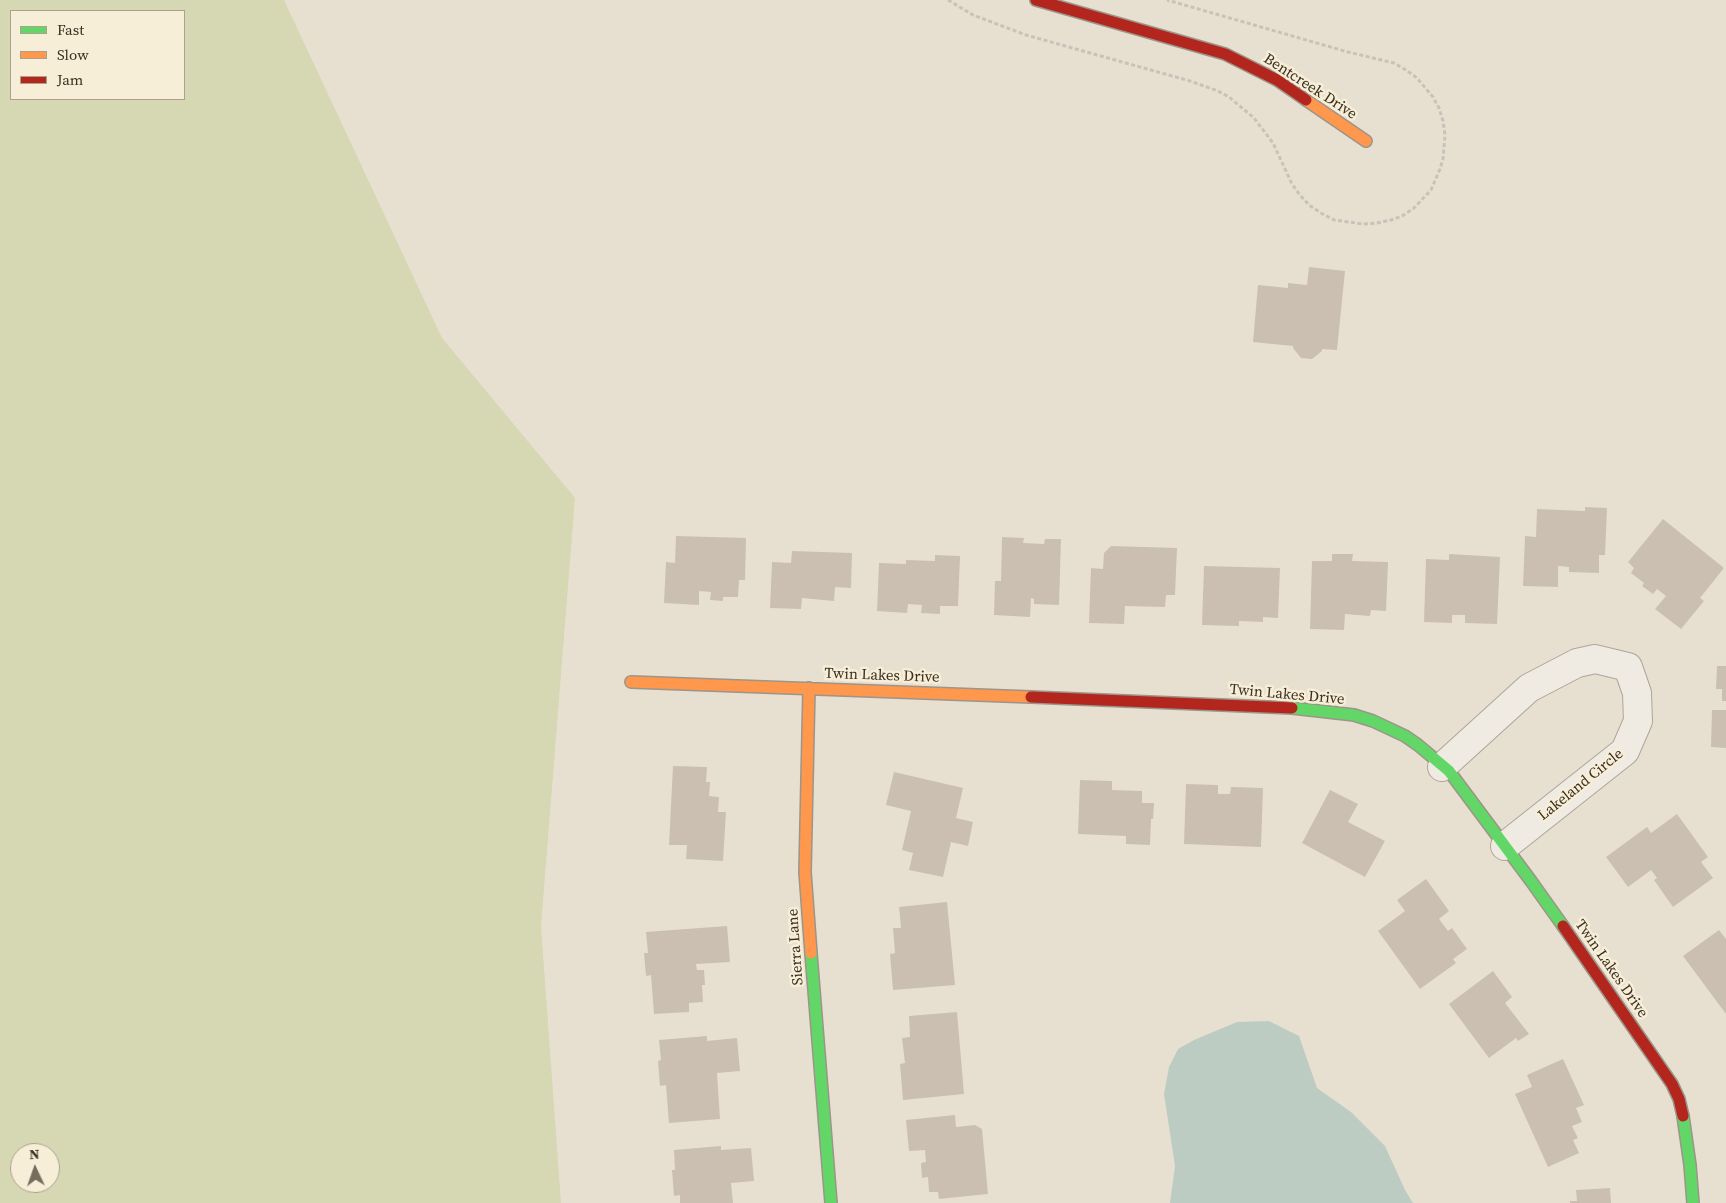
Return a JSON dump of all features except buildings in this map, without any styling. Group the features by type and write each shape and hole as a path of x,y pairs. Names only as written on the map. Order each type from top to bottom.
{"street":[{"name":"Bentcreek Drive","path":"1036,0 1225,54 1277,80 1366,141"},
{"name":"Lakeland Circle","path":"1442,767 1529,688 1577,663 1595,659 1628,667 1637,693 1638,721 1625,751 1505,846"},
{"name":"Twin Lakes Drive","path":"631,682 1286,707 1332,712 1373,721 1405,736 1449,771 1531,881 1672,1084 1679,1099 1683,1118 1693,1203"},
{"name":"Sierra Lane","path":"809,688 805,872 831,1203"}],"green space":[{"path":"0,0 284,0 442,338 575,498 541,926 561,1203 0,1203"}],"shaded area":[{"path":"1269,1021 1299,1036 1317,1088 1351,1112 1385,1146 1413,1203 1170,1203 1175,1166 1164,1094 1169,1067 1178,1049 1194,1040 1237,1022"}],"traffic: fast":[{"path":"1292,708 1354,715 1373,721 1405,736 1418,745 1449,771 1563,926"},
{"path":"811,953 831,1203"},
{"path":"1683,1116 1693,1203"}],"traffic: slow":[{"path":"1306,100 1366,141"},
{"path":"631,682 1031,697"},
{"path":"809,688 805,872 811,953"}],"traffic: jam":[{"path":"1036,0 1225,54 1277,80 1306,100"},
{"path":"1031,697 1292,708"},
{"path":"1563,926 1672,1084 1679,1099 1683,1116"}]}
